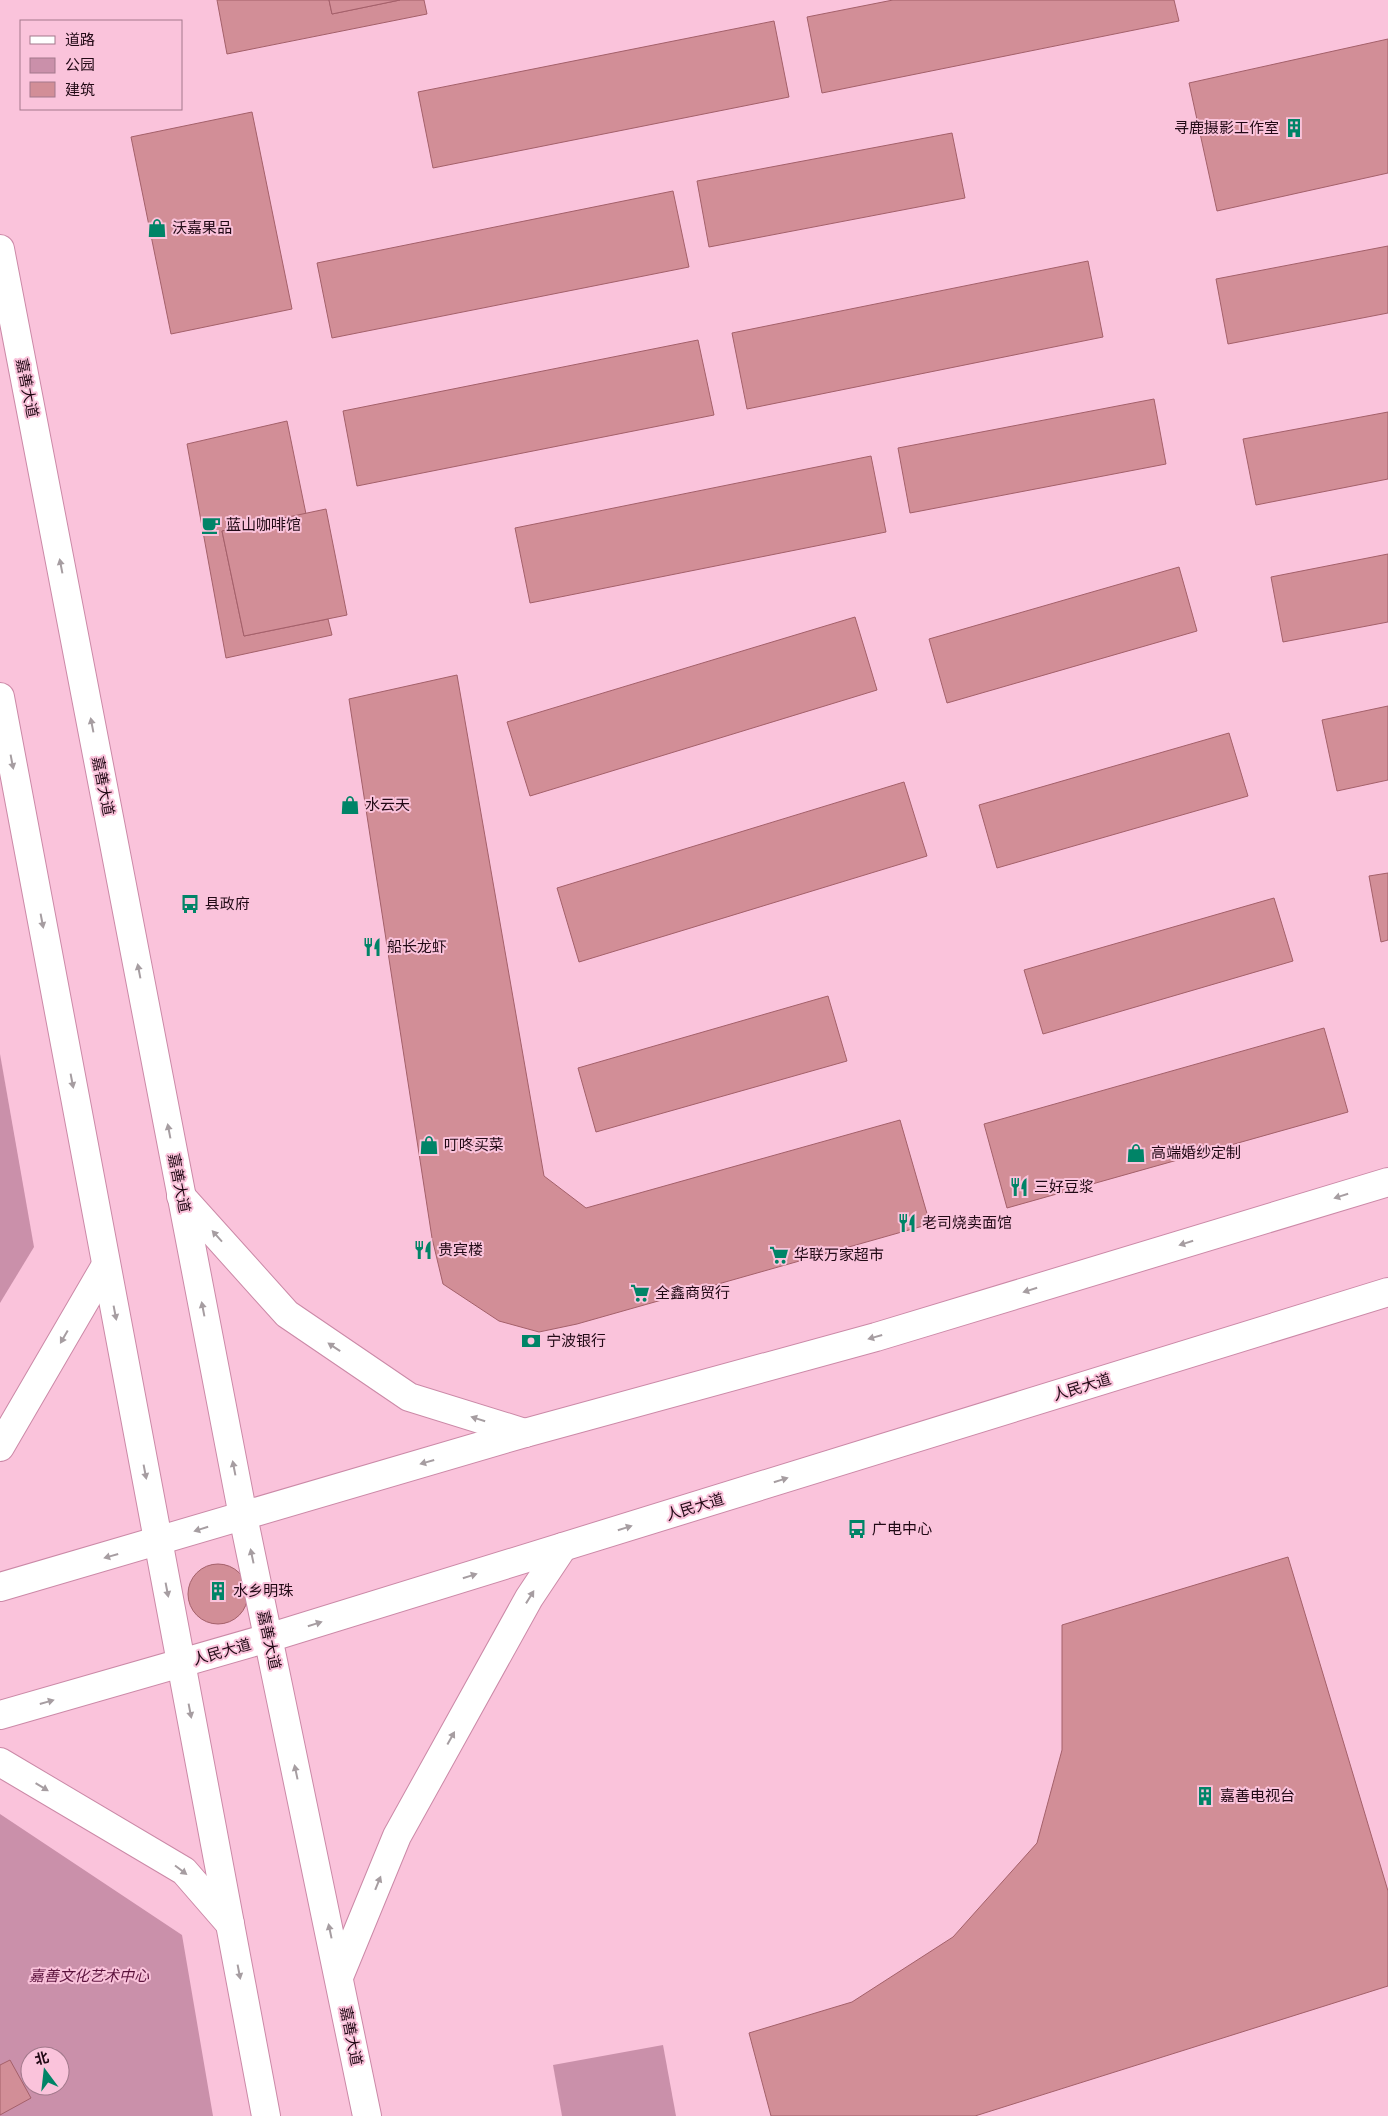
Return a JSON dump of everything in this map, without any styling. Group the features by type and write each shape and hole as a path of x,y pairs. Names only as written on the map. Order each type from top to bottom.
{"main road":[{"name":"嘉善大道","path":"0,249 243,1516 367,2116"},
{"path":"0,697 266,2116"},
{"path":"0,1587 525,1433 876,1337 1388,1182"},
{"path":"182,1196 287,1314 409,1397 525,1433"},
{"path":"0,1447 106,1265"},
{"name":"人民大道","path":"0,1715 268,1638 1388,1292"},
{"path":"339,1977 397,1836 529,1598 563,1547"},
{"path":"0,1762 184,1871 230,1924"}],"green space":[{"path":"0,1054 34,1247 0,1303"},
{"name":"嘉善文化艺术中心","path":"0,1814 182,1935 213,2116 0,2116"},
{"path":"663,2045 676,2116 562,2116 553,2065"}],"building":[{"path":"217,0 329,0 332,14 400,0 424,0 427,14 227,54"},
{"path":"329,0 400,0 332,14"},
{"path":"893,0 1174,0 1179,21 822,93 807,17"},
{"path":"774,21 789,97 433,168 418,92"},
{"name":"寻鹿摄影工作室","path":"1388,39 1388,173 1217,211 1189,83"},
{"path":"252,112 292,309 171,334 131,137"},
{"path":"952,133 965,198 709,247 697,181"},
{"path":"673,191 689,267 332,338 317,263"},
{"path":"1388,246 1388,313 1228,344 1216,279"},
{"path":"1088,261 1103,337 747,409 732,333"},
{"path":"698,340 714,415 357,486 343,411"},
{"path":"1154,399 1166,464 910,513 898,448"},
{"path":"1388,412 1388,479 1256,505 1243,439"},
{"path":"287,421 306,514 222,531 244,636 328,619 332,635 226,658 187,444"},
{"path":"871,456 886,532 530,603 515,528"},
{"path":"326,509 347,615 244,636 222,531"},
{"path":"1388,554 1388,622 1283,642 1271,577"},
{"path":"1179,567 1197,631 947,703 929,639"},
{"path":"855,617 877,690 530,796 507,722"},
{"path":"457,675 544,1176 586,1208 900,1120 930,1224 577,1324 539,1332 499,1321 443,1284 432,1238 349,699"},
{"path":"1388,706 1388,780 1337,791 1322,720"},
{"path":"1229,733 1248,796 997,868 979,805"},
{"path":"904,782 927,856 579,962 557,888"},
{"path":"1388,873 1388,940 1381,942 1369,876"},
{"path":"1274,898 1293,961 1043,1034 1024,970"},
{"path":"828,996 847,1061 596,1132 578,1068"},
{"path":"1324,1028 1348,1112 1007,1208 984,1124"},
{"name":"嘉善电视台","path":"1288,1557 1388,1891 1388,1986 975,2116 771,2116 749,2033 852,2002 953,1937 1037,1843 1062,1750 1062,1625"},
{"name":"水乡明珠","path":"212,1564 224,1564 235,1569 243,1577 248,1588 246,1606 235,1619 224,1624 212,1624 201,1619 193,1611 188,1600 188,1588 193,1577 201,1569"},
{"path":"10,2060 20,2078 20,2096 30,2096 31,2098 0,2115 0,2065"}],"place":[{"name":"寻鹿摄影工作室","path":"1294,128"},
{"name":"沃嘉果品","path":"157,228"},
{"name":"蓝山咖啡馆","path":"211,525"},
{"name":"水云天","path":"350,805"},
{"name":"县政府","path":"190,904"},
{"name":"船长龙虾","path":"372,947"},
{"name":"叮咚买菜","path":"429,1145"},
{"name":"高端婚纱定制","path":"1136,1153"},
{"name":"三好豆浆","path":"1019,1187"},
{"name":"老司烧卖面馆","path":"907,1223"},
{"name":"贵宾楼","path":"423,1250"},
{"name":"华联万家超市","path":"779,1255"},
{"name":"全鑫商贸行","path":"640,1293"},
{"name":"宁波银行","path":"531,1341"},
{"name":"广电中心","path":"857,1529"},
{"name":"水乡明珠","path":"218,1591"},
{"name":"嘉善电视台","path":"1205,1796"}]}
